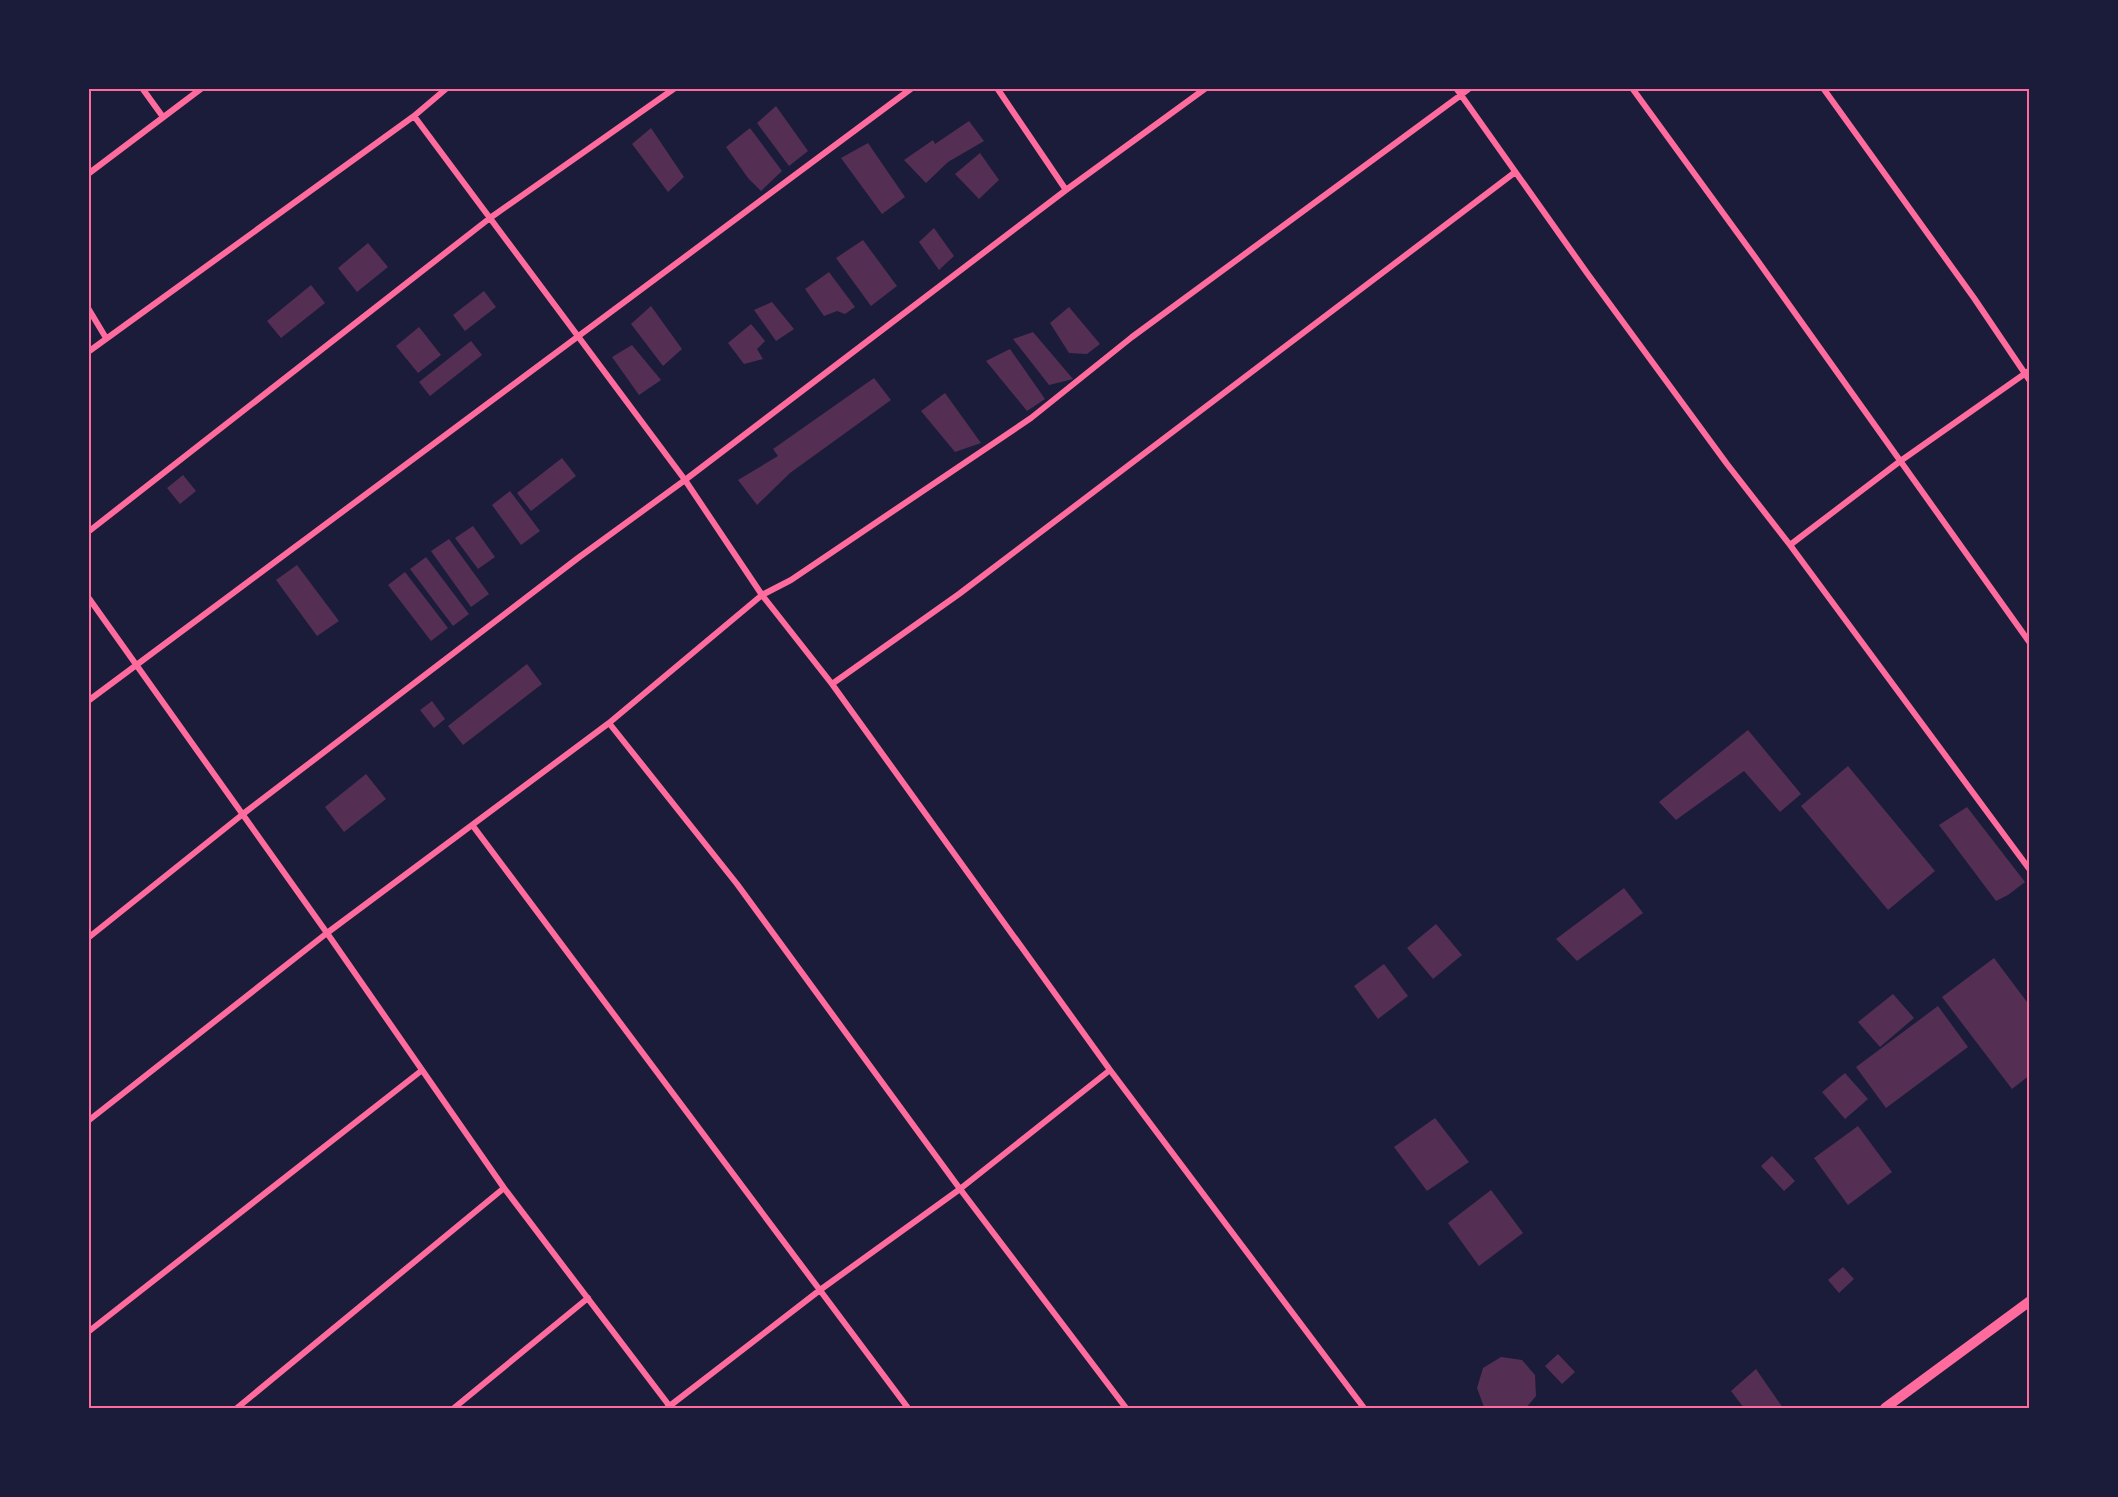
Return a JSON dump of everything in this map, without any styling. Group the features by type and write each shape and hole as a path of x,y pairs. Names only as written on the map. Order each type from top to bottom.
{"street":[{"path":"142,88 163,117"},
{"path":"88,174 202,88"},
{"path":"88,352 414,116 447,88"},
{"path":"88,532 490,218 675,88"},
{"path":"88,701 912,88"},
{"path":"997,88 1066,190"},
{"path":"88,938 243,814 578,558 686,480 1066,190 1206,88"},
{"path":"1456,88 1514,173 1727,464 1790,545 2030,870"},
{"path":"88,1121 327,933 609,723 762,595 791,580 1031,417 1132,337 1470,88"},
{"path":"1632,88 2030,643"},
{"path":"1823,88 2027,372 2030,381"},
{"path":"414,116 686,480 762,595 832,684 1110,1070 1364,1408"},
{"path":"832,684 969,587 1514,173"},
{"path":"88,308 106,338"},
{"path":"1790,545 1899,462 2027,372"},
{"path":"88,597 327,933 504,1188 669,1408 820,1290 960,1189 1110,1070"},
{"path":"609,723 737,884 960,1189 1126,1408"},
{"path":"473,826 908,1408"},
{"path":"88,1332 421,1071"},
{"path":"237,1408 504,1188"},
{"path":"454,1408 588,1298"},
{"path":"1884,1408 2030,1301"}],"building":[{"path":"776,106 808,151 789,166 757,123"},
{"path":"969,121 984,141 948,162 926,183 904,160 933,140 935,144"},
{"path":"651,128 684,177 668,192 632,144"},
{"path":"750,128 782,171 761,191 748,178 726,147"},
{"path":"868,143 905,197 882,214 841,158"},
{"path":"980,153 999,180 979,199 955,174"},
{"path":"934,228 954,256 939,270 919,242"},
{"path":"863,240 897,286 871,306 836,258"},
{"path":"368,243 388,267 357,292 338,268"},
{"path":"829,272 855,307 845,314 837,311 824,316 805,289"},
{"path":"311,285 325,303 281,338 267,321"},
{"path":"484,291 496,307 465,331 453,315"},
{"path":"772,302 794,329 776,341 754,310"},
{"path":"651,306 682,349 663,366 631,324"},
{"path":"1069,307 1100,344 1087,354 1069,353 1050,323"},
{"path":"751,324 765,341 757,349 763,359 744,364 728,343"},
{"path":"419,327 441,355 418,373 396,346"},
{"path":"1033,332 1073,379 1049,385 1013,339"},
{"path":"471,341 482,355 430,396 419,382"},
{"path":"632,345 661,380 639,395 612,357"},
{"path":"1010,349 1045,399 1027,411 986,361"},
{"path":"874,378 891,400 790,473 757,505 738,480 778,456 773,449"},
{"path":"945,393 981,443 955,452 921,411"},
{"path":"562,458 576,476 531,511 517,493"},
{"path":"183,475 196,491 180,504 167,488"},
{"path":"510,491 540,531 521,545 492,505"},
{"path":"473,526 495,557 478,569 455,538"},
{"path":"449,539 489,594 471,607 431,551"},
{"path":"426,557 469,614 453,626 410,569"},
{"path":"297,565 339,621 317,636 276,580"},
{"path":"405,572 448,628 431,641 388,585"},
{"path":"527,664 542,684 463,745 448,726"},
{"path":"432,701 445,719 434,728 420,710"},
{"path":"1748,730 1801,794 1780,812 1744,771 1676,820 1659,802"},
{"path":"1848,766 1935,871 1888,910 1801,806"},
{"path":"366,774 386,799 344,832 325,807"},
{"path":"1967,807 2025,882 1996,901 1939,825"},
{"path":"1624,888 1643,913 1577,961 1556,939"},
{"path":"1436,924 1462,955 1433,979 1407,948"},
{"path":"1994,958 2030,1006 2030,1075 2012,1089 1942,997"},
{"path":"1384,964 1408,996 1378,1019 1354,986"},
{"path":"1893,994 1914,1018 1880,1047 1858,1022"},
{"path":"1938,1006 1968,1047 1886,1108 1856,1067"},
{"path":"1845,1073 1868,1099 1845,1119 1822,1092"},
{"path":"1435,1118 1469,1162 1427,1191 1394,1147"},
{"path":"1858,1126 1892,1172 1848,1205 1814,1158"},
{"path":"1772,1156 1795,1181 1784,1191 1761,1166"},
{"path":"1491,1190 1523,1233 1479,1266 1448,1223"},
{"path":"1843,1267 1854,1279 1839,1293 1828,1280"},
{"path":"1558,1354 1575,1372 1562,1384 1545,1366"},
{"path":"1501,1357 1522,1360 1535,1375 1536,1396 1526,1408 1484,1407 1477,1388 1483,1368"},
{"path":"1756,1369 1783,1408 1744,1408 1731,1391"}]}
